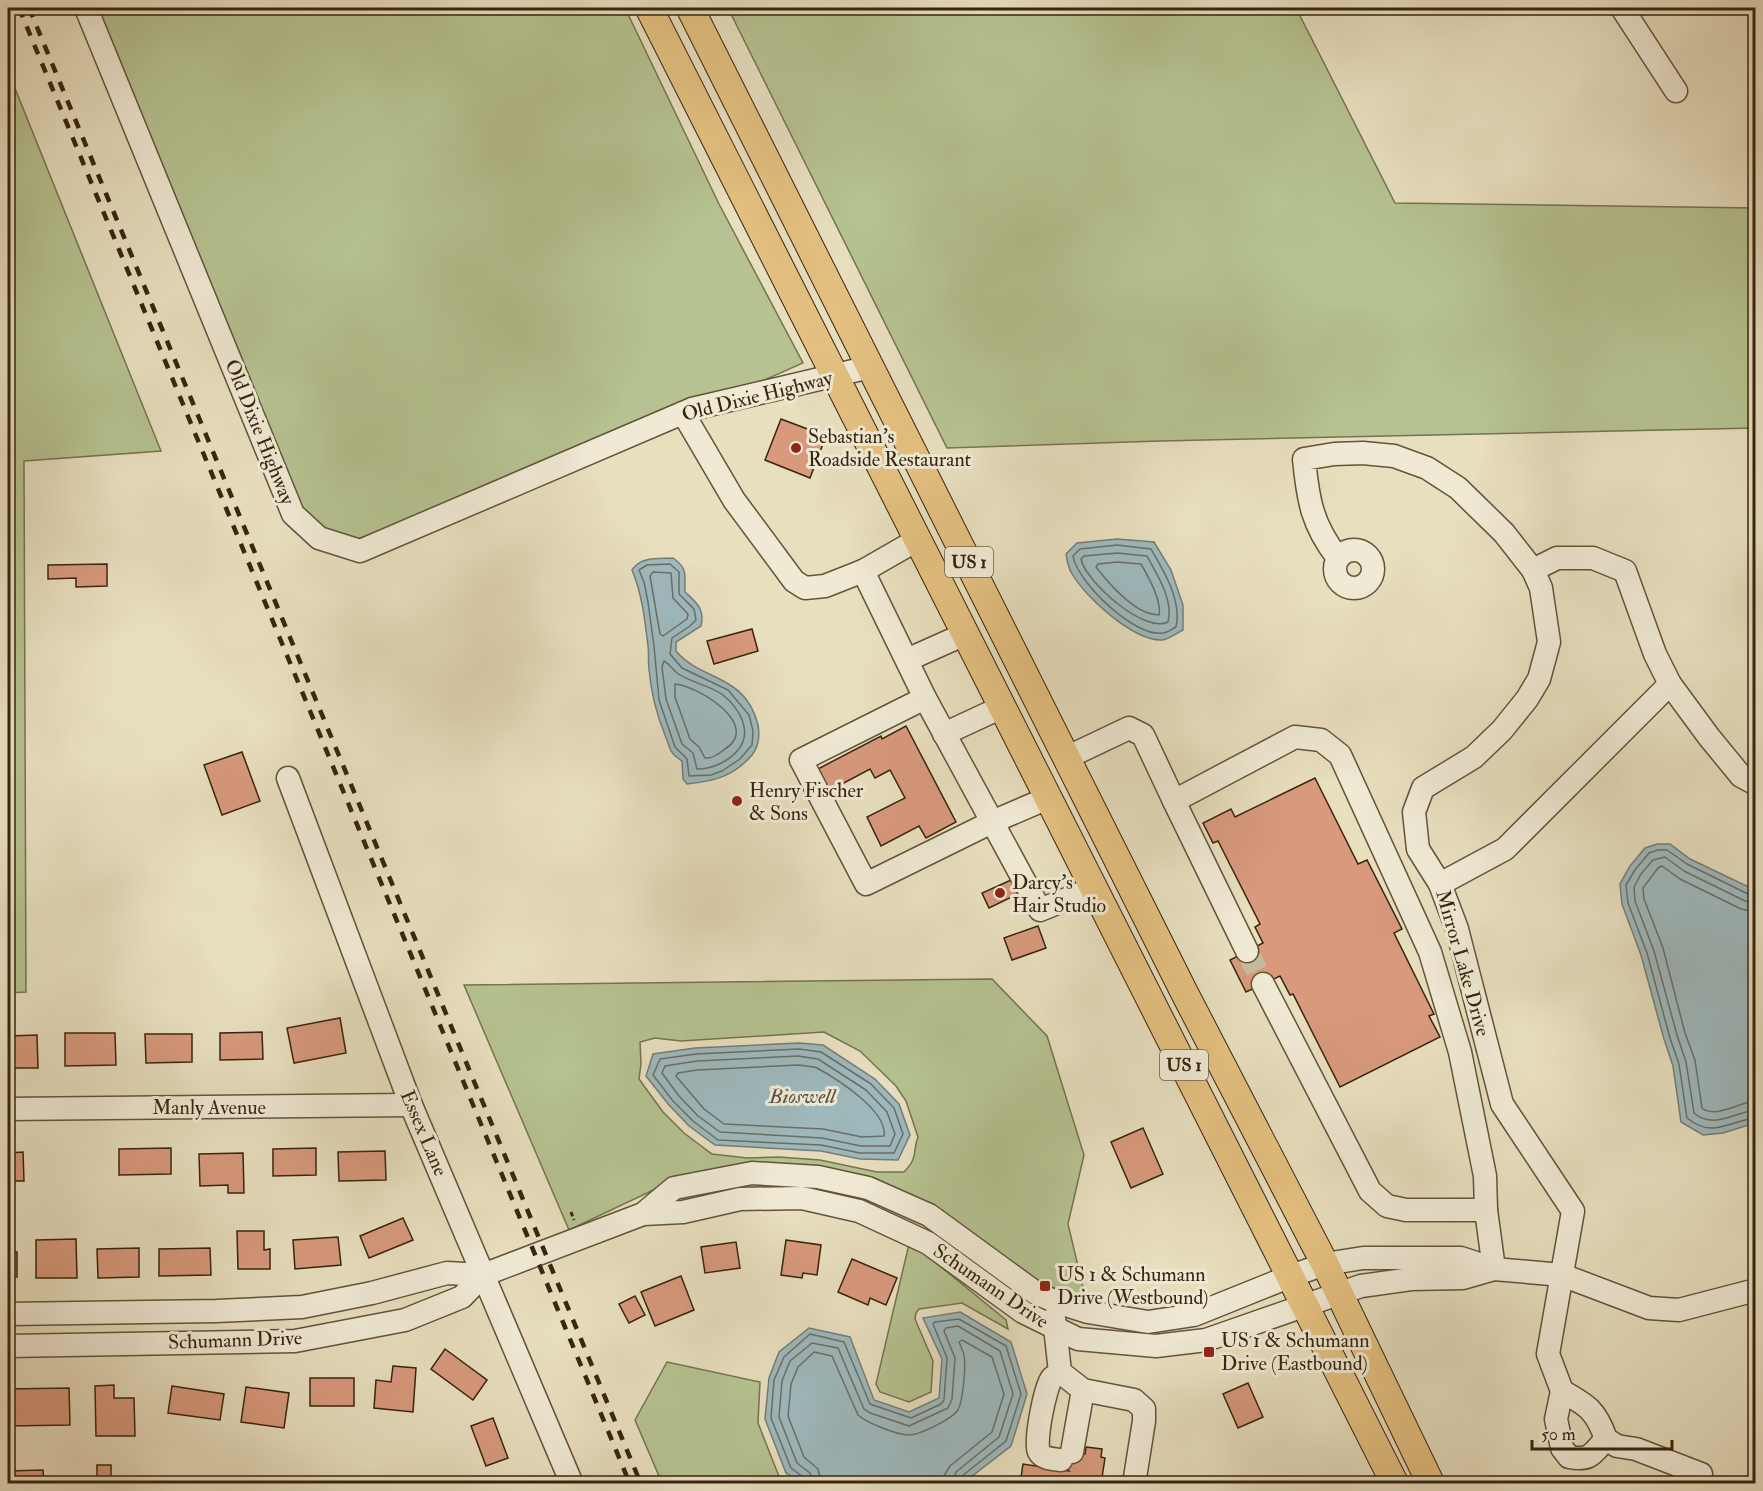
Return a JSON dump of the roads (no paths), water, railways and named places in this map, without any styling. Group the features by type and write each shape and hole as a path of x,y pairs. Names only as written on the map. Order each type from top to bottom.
{"main road":[{"name":"US 1","path":"649,8 1395,1484"},
{"name":"US 1","path":"690,8 1179,981 1325,1264 1431,1484"}],"street":[{"name":"Old Dixie Highway","path":"86,8 293,514 320,538 360,551 692,409 870,367"},
{"path":"1622,8 1677,92"},
{"path":"683,413 734,500 794,581 805,588 825,586 863,571 917,540"},
{"name":"Mirror Lake Drive","path":"1338,558 1323,540 1314,517 1304,459 1334,454 1363,453 1394,456 1427,468 1458,488 1504,533 1533,570 1541,588 1549,642 1539,679 1527,699 1502,730 1474,757 1423,788 1414,812 1418,849 1440,884 1457,929 1502,1104 1574,1211 1548,1354 1562,1391"},
{"path":"1533,570 1557,558 1593,558 1625,571 1655,654 1670,684 1741,776 1755,784"},
{"path":"863,571 925,698 1040,910 1094,888"},
{"path":"908,660 965,634"},
{"path":"1440,884 1505,849 1670,684"},
{"path":"925,698 801,760 866,884 992,822 1048,798"},
{"path":"944,734 1002,707"},
{"path":"1068,757 1130,728 1143,735 1247,951"},
{"path":"1174,801 1295,736 1321,740 1340,756 1430,952 1460,1052 1485,1176 1486,1210 1494,1269 1562,1275 1649,1308 1679,1310 1755,1290"},
{"name":"Essex Lane","path":"288,778 411,1105 572,1484"},
{"path":"1263,984 1370,1191 1387,1206 1406,1210 1486,1210"},
{"name":"Manly Avenue","path":"8,1109 411,1105"},
{"name":"Schumann Drive","path":"643,1214 674,1188 752,1173 818,1177 868,1188 930,1215 1036,1293 1054,1301 1088,1312 1148,1322 1194,1315 1325,1264 1363,1258 1461,1258 1494,1269"},
{"name":"Schumann Drive","path":"8,1314 293,1308 372,1293 447,1273 483,1275 643,1214 683,1212 740,1199 761,1198 802,1198 859,1211 928,1244 1023,1312 1078,1339 1156,1346 1206,1340 1361,1286 1411,1279 1463,1278 1494,1269"},
{"name":"Schumann Drive","path":"8,1346 295,1341 405,1320 462,1297 483,1275"},
{"path":"1054,1301 1060,1372 1083,1390 1134,1400 1144,1409 1134,1484"},
{"path":"293,1308 295,1341"},
{"path":"92,1313 95,1344"},
{"path":"1060,1372 1052,1377 1047,1390 1037,1442 1038,1451 1044,1457 1066,1456 1083,1390"},
{"path":"1606,1439 1593,1455 1582,1459 1569,1456 1562,1448 1556,1419 1562,1391 1590,1407 1606,1439 1617,1446 1636,1449 1701,1474"}],"water":[{"path":"1117,539 1154,542 1171,570 1183,605 1183,630 1162,640 1137,633 1110,615 1077,582 1070,570 1066,554 1077,543"},
{"path":"673,558 684,569 685,592 696,603 702,615 701,626 676,642 676,651 686,661 722,680 743,696 752,708 759,733 758,744 754,752 738,768 722,777 687,784 683,779 682,761 671,750 654,703 644,617 632,570 645,560"},
{"path":"1657,844 1670,844 1690,859 1755,890 1755,1123 1723,1133 1703,1135 1681,1122 1673,1066 1641,955 1622,904 1620,884 1630,866 1645,848"},
{"name":"Bioswell","path":"799,1043 823,1045 875,1079 899,1104 910,1135 898,1160 860,1159 821,1151 715,1145 689,1126 646,1076 653,1054 695,1048"},
{"path":"960,1312 1011,1342 1027,1394 1011,1446 963,1483 803,1483 786,1473 765,1419 769,1378 779,1352 809,1328 850,1337 874,1400 909,1412 939,1398 942,1359 923,1318"}],"tunnel":[{"path":"1247,951 1263,984"}],"railway":[{"path":"19,8 630,1484"},
{"path":"29,8 641,1484"}],"place":[{"name":"Sebastian's Roadside Restaurant","path":"796,448"},
{"name":"Henry Fischer & Sons","path":"737,801"},
{"name":"Darcy's Hair Studio","path":"1000,893"},
{"name":"US 1 & Schumann Drive (Westbound)","path":"1045,1286"},
{"name":"US 1 & Schumann Drive (Eastbound)","path":"1209,1352"}]}
